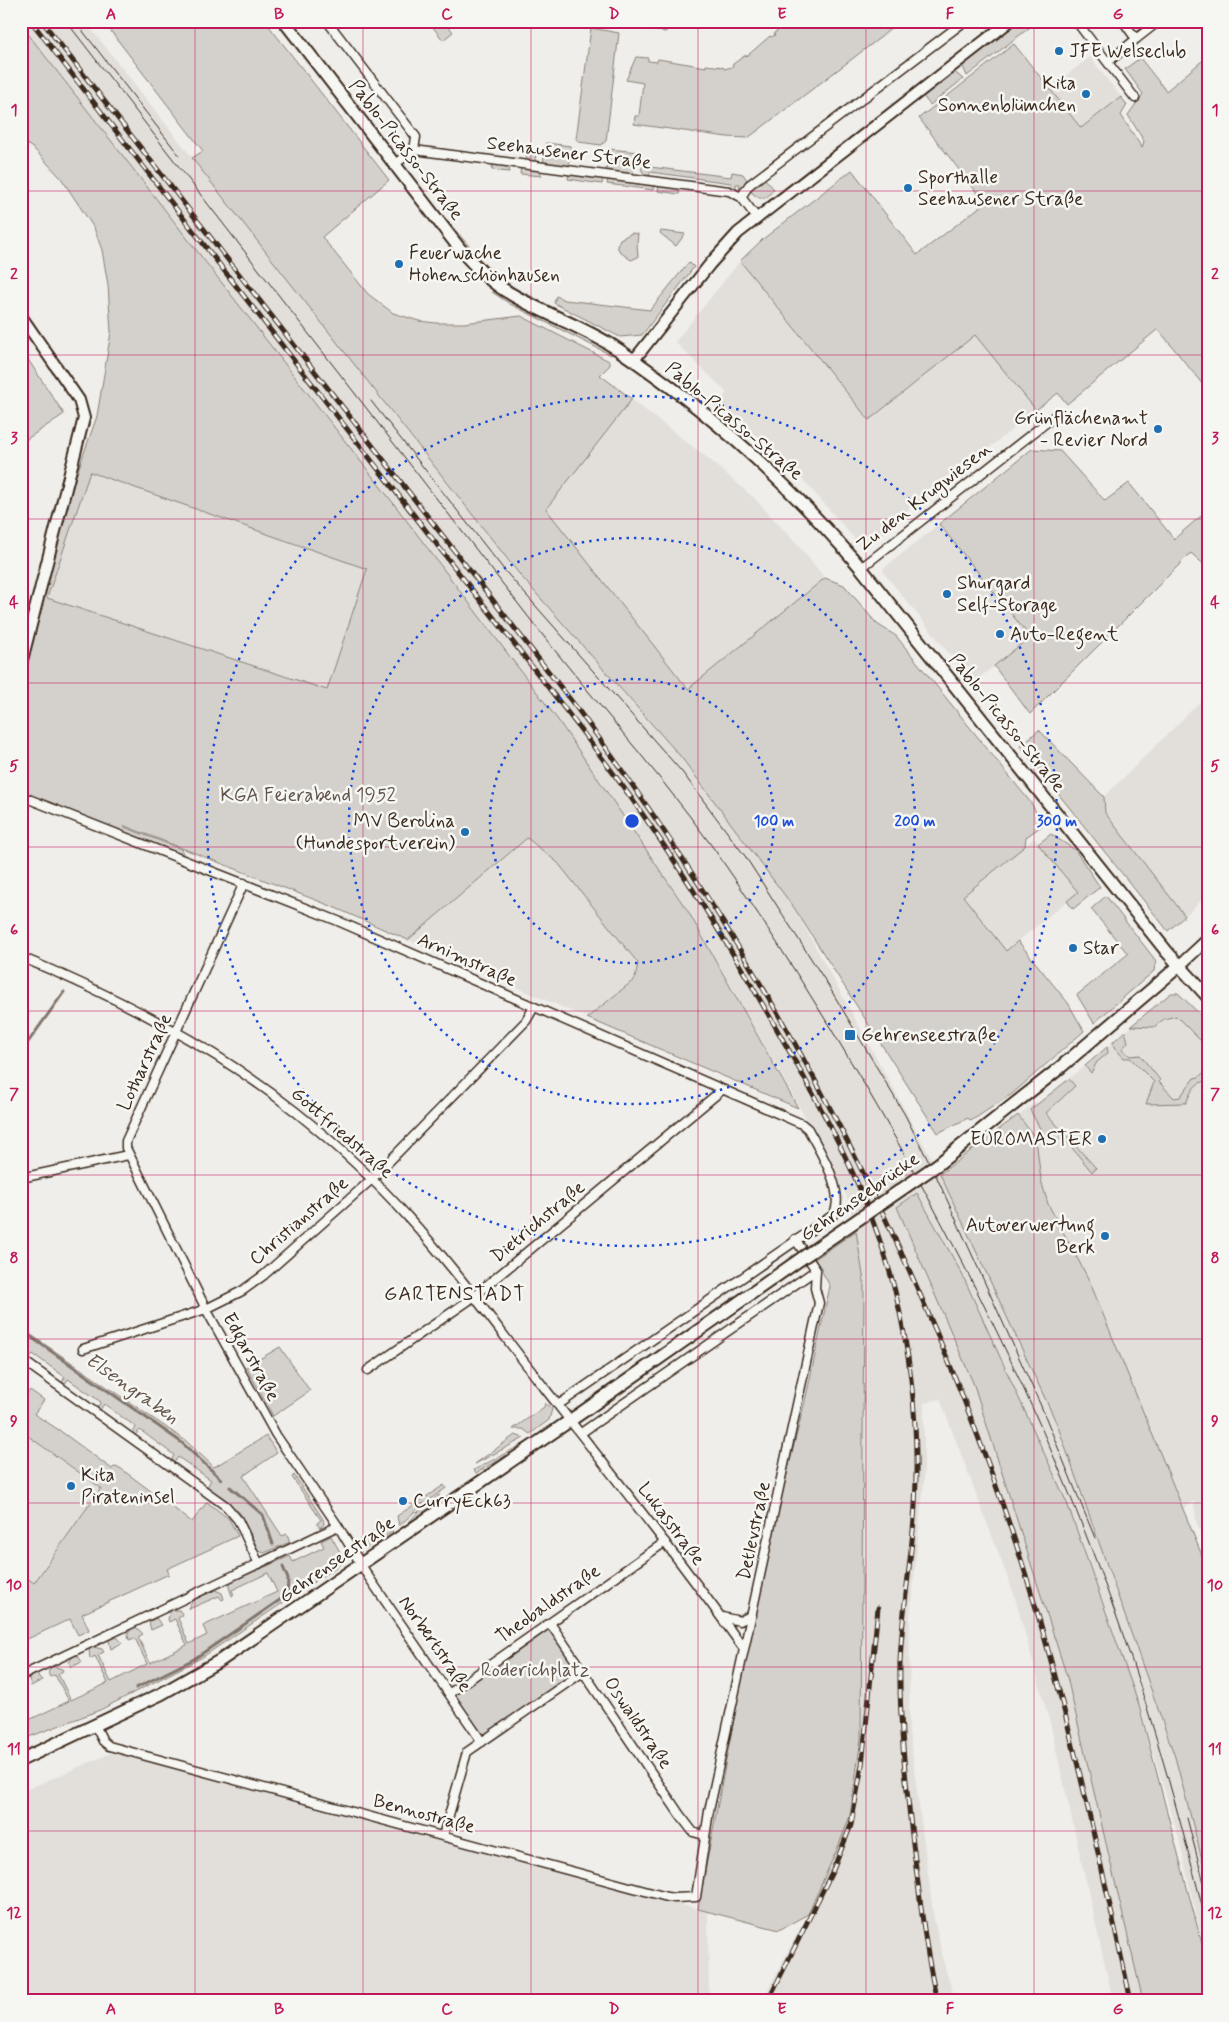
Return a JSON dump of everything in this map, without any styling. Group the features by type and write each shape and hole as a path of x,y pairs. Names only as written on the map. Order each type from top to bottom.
{"main road":[{"name":"Pablo-Picasso-Straße","path":"284,21 460,249 496,284 522,301 611,345 634,360 747,450 816,516 860,568 1179,966 1208,997"},
{"name":"Gehrenseebrücke","path":"802,1258 937,1166 1056,1071 1179,966"},
{"name":"Gehrenseestraße","path":"21,1760 193,1677 361,1565 802,1258"}],"street":[{"name":"Pablo-Picasso-Straße","path":"326,21 416,137 414,150"},
{"path":"757,218 741,197 749,185 965,21"},
{"path":"634,360 723,248 757,218 1010,21"},
{"path":"1076,21 1135,98"},
{"path":"1123,21 1136,40"},
{"path":"1108,62 1159,21"},
{"path":"395,164 414,150"},
{"name":"Seehausener Straße","path":"414,150 729,191 741,197"},
{"path":"21,316 79,400 84,418 23,645 21,664"},
{"name":"Zu den Krugwiesen","path":"860,568 1056,415"},
{"name":"Arnimstraße","path":"21,796 244,883 802,1124 808,1129 830,1172 836,1190 837,1208 832,1215 795,1239"},
{"name":"Lotharstraße","path":"128,1155 126,1141 244,883"},
{"path":"1179,966 1208,939"},
{"name":"Gottfriedstraße","path":"21,957 118,1000 176,1031 260,1084 303,1118 372,1179 421,1231 570,1420"},
{"name":"Christianstraße","path":"83,1349 206,1309 242,1291 372,1179 526,1021 534,1007"},
{"name":"Dietrichstraße","path":"368,1370 474,1297 722,1090"},
{"path":"21,1178 128,1155"},
{"name":"Edgarstraße","path":"128,1155 206,1309 276,1436 338,1526 361,1565"},
{"path":"558,1405 795,1239 816,1270 581,1433"},
{"name":"Detlevstraße","path":"704,1835 819,1303 815,1288 816,1270"},
{"path":"21,1359 226,1506 238,1520 259,1564"},
{"name":"Lukasstraße","path":"570,1420 665,1542 744,1649"},
{"name":"Gehrenseestraße","path":"21,1676 338,1526"},
{"name":"Theobaldstraße","path":"450,1693 665,1542"},
{"name":"Norbertstraße","path":"361,1565 482,1742"},
{"path":"721,1617 740,1621 752,1615"},
{"name":"Oswaldstraße","path":"550,1623 680,1815 693,1832 704,1835"},
{"path":"443,1836 466,1752 583,1672"},
{"name":"Bennostraße","path":"95,1725 103,1741 109,1746 675,1898 696,1897 704,1835"}],"shaded area":[{"path":"21,21 85,21 520,575 681,757 795,909 940,1174 1057,1424 1175,1757 1208,1882 1208,1968 1179,1839 1138,1702 1067,1503 962,1274 917,1193 897,1207 974,1385 1067,1677 1143,2001 1113,2001 1051,1727 1014,1594 940,1399 924,1403 924,1482 910,1616 909,1730 934,1919 946,1971 956,2001 762,2001 808,1914 850,1816 861,1739 864,1281 856,1231 847,1197 814,1133 689,913 558,720 394,504 21,25"},
{"name":"Kita Sonnenblümchen","path":"1090,57 1121,97 1081,128 1049,89"},
{"path":"740,261 869,420 975,334 1036,410 983,453 975,455 971,462 918,505 909,508 905,516 866,547 861,546 805,482 771,449 721,407 726,392 675,342"},
{"path":"631,399 710,460 754,498 797,544 825,578 688,690 545,509"},
{"path":"90,471 367,569 327,690 47,598"},
{"path":"939,524 1030,637 973,683 883,572 884,568"},
{"path":"1208,694 1208,894 1185,916 1105,813 1104,797"},
{"path":"527,838 558,863 638,963 635,979 587,1018 408,940"},
{"path":"1034,838 1078,892 1006,951 963,896"},
{"path":"1171,993 1178,993 1208,1022 1208,1550 1196,1521 1194,1501 1180,1510 1089,1280 1048,1204 1041,1180 1037,1147 1033,1135 1019,1116 1085,1066"},
{"path":"21,1431 101,1488 33,1583 21,1574"},
{"path":"116,1751 708,1912 709,2001 21,2001 21,1792"}],"green space":[{"path":"103,21 265,21 389,180 322,237 368,294 393,313 419,321 464,323 521,316 609,361 610,365 600,375 632,399 546,509 688,689 825,578 844,585 877,624 896,636 1031,803 1043,825 1026,837 1025,846 963,896 1006,951 1018,941 1068,1003 1084,1031 1012,1094 971,1121 968,1118 938,1133 795,909 681,757 520,575 192,158 203,151"},
{"path":"428,21 444,21 453,32 443,40"},
{"path":"591,21 621,21 620,27 592,23"},
{"path":"625,21 660,21 666,25 666,32 625,27"},
{"path":"792,21 898,21 881,37 748,138 727,137 634,124 635,116 639,116 643,83 626,80 636,57 648,58 648,61 657,62 658,59 706,67 706,65 723,67 724,69 732,67 733,64 747,56 770,36 775,35 774,33"},
{"path":"1017,21 1038,21 967,76 962,64"},
{"name":"KGA Feierabend 1952","path":"21,25 394,504 558,720 689,913 798,1108 587,1018 635,979 638,963 558,863 527,838 408,940 331,906 125,826 181,849 184,856 21,792 21,786 24,786 21,784 21,685 46,581 76,476 97,416 111,332 108,285 102,250 94,228 61,178 34,149 21,140","holes":["90,472 367,569 327,690 47,598"]},
{"path":"591,28 619,33 606,141 601,145 579,142 576,139"},
{"path":"1014,44 1081,128 1121,97 1127,105 1121,115 1142,148 1144,141 1128,115 1143,94 1125,69 1140,58 1166,91 1208,56 1208,391 1158,329 1067,404 1058,393 1036,410 975,335 869,420 740,261 763,239 852,170 917,255 985,203 919,118"},
{"path":"953,71 963,79 930,105 922,95"},
{"path":"546,143 571,146 569,167 543,164"},
{"path":"609,149 639,152 635,154 633,175 606,171"},
{"path":"527,150 536,153 535,161 526,162"},
{"path":"646,162 650,162 650,167 731,177 732,172 743,174 747,180 744,187 739,189 740,184 736,184 736,189 730,188 731,183 650,172 649,177 646,177 641,169"},
{"path":"493,164 510,166 509,172 492,170"},
{"path":"521,168 539,170 542,176 520,174"},
{"path":"569,174 603,178 602,184 568,179"},
{"path":"764,178 774,189 766,198 759,198 752,193 750,188"},
{"path":"608,179 654,184 653,190 607,184"},
{"path":"659,185 680,188 679,194 658,191"},
{"path":"431,202 488,268 515,288 617,340 617,342 505,284 468,250"},
{"path":"661,231 685,234 676,246 660,233"},
{"path":"632,233 638,234 638,257 631,260 620,252 617,246 620,239"},
{"path":"689,262 694,267 642,335 620,337 554,303 556,296 565,300 650,310"},
{"path":"494,289 507,298 613,352 611,355 510,304 492,292"},
{"path":"21,349 64,414 21,443"},
{"path":"1032,449 1060,451 1105,501 1129,483 1174,539 1208,510 1208,568 1191,553 1030,714 994,666 1030,637 939,524"},
{"path":"1039,730 1104,797 1105,813 1185,916 1168,931 1020,746"},
{"path":"1051,834 1075,850 1100,887 1073,909 1067,901 1078,892 1038,844"},
{"path":"1106,896 1156,961 1154,971 1094,1023 1077,995 1128,954 1091,909"},
{"path":"1171,993 1178,993 1208,1022 1208,1048 1176,1016 1164,1019 1154,1027 1131,1026"},
{"path":"1125,1031 1128,1042 1122,1049 1130,1056 1140,1055 1160,1080 1159,1082 1174,1098 1180,1097 1194,1078 1199,1077 1204,1072 1208,1075 1208,1081 1199,1083 1191,1091 1186,1103 1146,1104 1154,1082 1130,1058 1124,1058 1114,1047 1113,1042"},
{"path":"1107,1047 1108,1053 1097,1062 1091,1073 1085,1066"},
{"path":"1069,1079 1075,1086 1046,1113 1096,1168 1092,1172 1063,1137 1049,1145 1030,1110"},
{"path":"1018,1115 1033,1135 1037,1147 1041,1180 1048,1204 1089,1280 1208,1570 1208,1882 1175,1757 1057,1424 940,1174"},
{"path":"917,1193 962,1274 1067,1503 1138,1702 1208,1968 1208,2001 1143,2001 1067,1677 974,1385 897,1207"},
{"path":"856,1231 864,1281 861,1739 850,1816 838,1847 808,1914 779,1930 698,1909 760,1581 806,1397 830,1286 815,1259"},
{"path":"21,1328 186,1441 214,1467 266,1436 277,1453 243,1476 282,1536 287,1534 290,1542 264,1553 259,1551 240,1513 207,1487 211,1480 178,1457 174,1463 171,1461 174,1455 140,1430 135,1435 133,1433 136,1427 104,1404 100,1410 97,1408 101,1402 68,1379 65,1384 62,1382 65,1377 33,1354 29,1359 27,1358 30,1352 21,1346"},
{"path":"280,1347 310,1391 273,1416 246,1367"},
{"path":"30,1390 44,1400 34,1414 112,1469 114,1467 120,1468 192,1522 207,1502 229,1519 238,1536 167,1569 169,1574 82,1614 89,1630 78,1635 70,1619 21,1642 21,1574 34,1583 101,1488 21,1431 21,1403"},
{"path":"545,1403 552,1409 549,1420 530,1434 523,1429 513,1429 544,1407"},
{"path":"515,1435 524,1438 475,1464"},
{"path":"525,1443 476,1473 474,1470"},
{"path":"294,1475 323,1519 324,1524 320,1528 317,1523 321,1520 292,1477"},
{"path":"444,1485 446,1488 422,1505 399,1526 397,1516"},
{"path":"439,1495 442,1500 402,1530 418,1512"},
{"path":"387,1522 393,1531 375,1545 369,1534"},
{"path":"331,1536 345,1561 201,1658 100,1710 21,1740 21,1723 28,1720 21,1706 21,1699 31,1719 69,1701 55,1675 50,1677 49,1675 52,1666 62,1669 63,1671 58,1674 71,1700 108,1683 95,1656 90,1659 89,1649 93,1647 102,1649 104,1652 98,1655 111,1682 147,1664 135,1638 129,1640 128,1634 131,1628 136,1627 143,1634 138,1637 150,1663 187,1645 175,1619 169,1622 171,1610 179,1610 183,1615 178,1618 189,1644 207,1635 203,1626 277,1592 268,1573 232,1590 234,1595 232,1596 229,1587 231,1582 290,1556 293,1562 324,1547 321,1541"},
{"path":"364,1537 370,1543 364,1549 358,1543"},
{"path":"215,1590 222,1593 224,1599 222,1600 219,1596 189,1609 192,1601"},
{"path":"156,1618 162,1625 151,1630 149,1622"},
{"name":"Roderichplatz","path":"550,1627 577,1667 576,1675 484,1736 453,1693"},
{"path":"112,1637 118,1638 122,1643 111,1649 109,1641"},
{"path":"74,1655 78,1656 82,1662 71,1667 69,1662"},
{"path":"36,1674 42,1680 31,1686 29,1678"}],"waterway":[{"name":"Elsengraben","path":"21,1052 64,992"},
{"name":"Elsengraben","path":"21,1330 181,1442 221,1479"},
{"name":"Elsengraben","path":"230,1487 263,1515 273,1544"},
{"name":"Elsengraben","path":"136,1688 194,1659 287,1595 288,1579 283,1567"}],"tram line":[{"path":"66,21 530,619 715,850 796,973 851,1062 953,1244 1043,1432 1083,1528 1120,1626 1157,1739 1208,1930"},
{"path":"75,21 179,155"},
{"path":"371,401 505,571 682,772 745,856 828,985 905,1115 938,1180 1041,1406 1095,1538"},
{"path":"1187,1818 1208,1898"}],"railway":[{"path":"31,21 554,695 631,798 698,897 739,964 814,1095 846,1158 874,1223 895,1291 906,1344 913,1397 916,1451 915,1505 901,1643 901,1708 913,1844 926,1942 937,2001"},
{"path":"42,21 576,707 645,804 711,903 772,1004 830,1108 883,1214 932,1322 976,1432 1016,1544 1034,1600 1065,1714 1093,1828 1131,2001"},
{"path":"768,2001 833,1870 851,1825 862,1765 878,1608"}],"place":[{"name":"JFE Welseclub","path":"1059,51"},
{"name":"Kita Sonnenblümchen","path":"1086,94"},
{"name":"Sporthalle Seehausener Straße","path":"908,188"},
{"name":"Feuerwache Hohenschönhausen","path":"399,264"},
{"name":"Grünflächenamt - Revier Nord","path":"1158,429"},
{"name":"Shurgard Self-Storage","path":"947,594"},
{"name":"Auto-Regent","path":"1000,634"},
{"name":"MV Berolina (Hundesportverein)","path":"465,832"},
{"name":"Star","path":"1073,948"},
{"name":"Gehrenseestraße","path":"850,1035"},
{"name":"EUROMASTER","path":"1102,1139"},
{"name":"Autoverwertung Berk","path":"1105,1236"},
{"name":"Kita Pirateninsel","path":"71,1486"},
{"name":"CurryEck63","path":"403,1501"}],"district":[{"name":"GARTENSTADT","path":"455,1294"}]}
